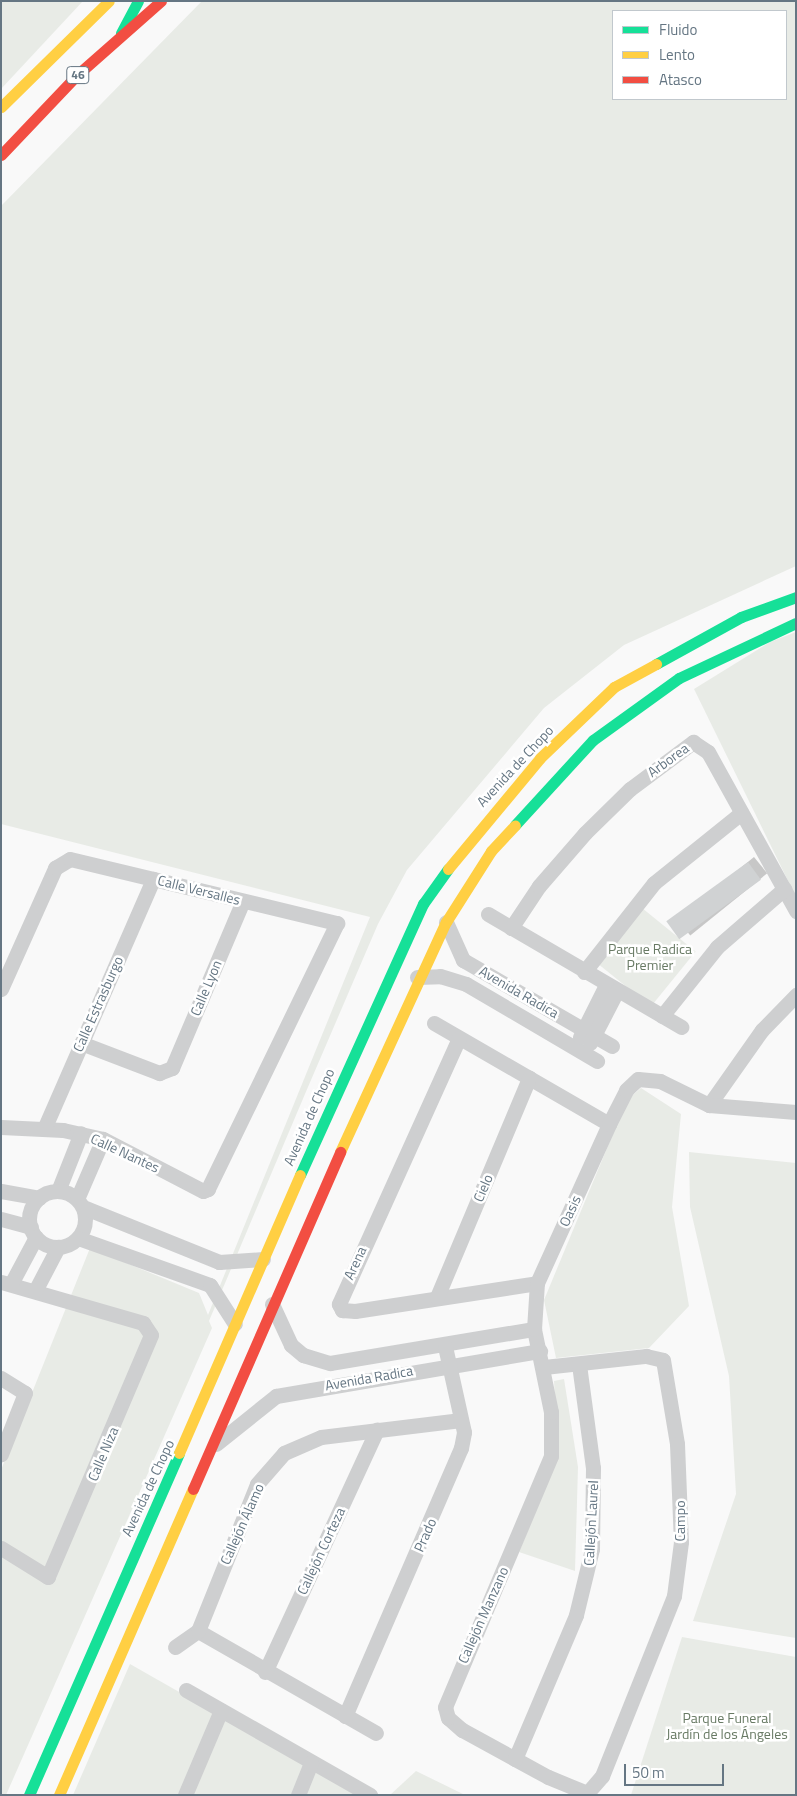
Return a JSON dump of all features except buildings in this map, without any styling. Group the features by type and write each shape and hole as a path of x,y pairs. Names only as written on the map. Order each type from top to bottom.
{"street":[{"path":"91,18 95,1"},
{"name":"46","path":"1,107 109,1"},
{"path":"121,34 138,1"},
{"name":"46","path":"1,155 121,34 161,1"},
{"name":"Avenida de Chopo","path":"29,1795 343,1077 424,904 476,830 540,758 614,687 741,617 796,597"},
{"path":"59,1795 214,1445 272,1304 417,977 446,922 491,852 594,740 679,678 796,623"},
{"name":"Arborea","path":"511,928 539,886 585,833 685,744 698,744 708,752 796,911"},
{"path":"584,972 654,883 741,813"},
{"name":"Calle Versalles","path":"1,989 61,861 70,859 337,923 211,1184"},
{"name":"Calle Estrasburgo","path":"44,1129 153,879"},
{"path":"662,1016 717,947 784,890"},
{"name":"Calle Lyon","path":"81,1043 166,1073 243,901"},
{"path":"488,914 584,972 681,1027"},
{"name":"Avenida Radica","path":"446,922 463,960 612,1046"},
{"name":"Avenida Radica","path":"417,977 440,976 466,984 586,1054 589,1033"},
{"path":"589,1033 612,988"},
{"path":"709,1105 762,1030 796,995"},
{"path":"434,1023 609,1124"},
{"name":"Arena","path":"459,1038 339,1304 350,1312 536,1283"},
{"path":"343,1077 368,1088"},
{"name":"Cielo","path":"437,1297 529,1078"},
{"name":"Oasis","path":"540,1351 534,1329 536,1283 626,1090 638,1079 660,1081 709,1105"},
{"path":"709,1105 796,1112"},
{"name":"Calle Nantes","path":"1,1127 81,1133 103,1139 203,1192 211,1184"},
{"path":"1,1191 39,1198 58,1191 81,1133"},
{"path":"78,1238 85,1218 80,1203 103,1139"},
{"path":"58,1191 80,1203 219,1262 263,1259"},
{"path":"39,1198 30,1217 33,1232 6,1283 35,1291 58,1247 78,1238 210,1285 235,1324"},
{"path":"1,1219 33,1232 58,1247"},
{"path":"210,1285 219,1262"},
{"name":"Calle Niza","path":"1,1548 48,1578 148,1347 148,1328 35,1291"},
{"name":"Avenida Radica","path":"272,1304 291,1345 318,1362 346,1363 534,1329"},
{"name":"Prado","path":"345,1716 456,1462 464,1439 446,1346"},
{"name":"Avenida Radica","path":"214,1445 276,1396 449,1364 540,1351"},
{"name":"Callejón Manzano","path":"540,1351 551,1412 551,1456 445,1707 454,1725 515,1759 581,1792 595,1789"},
{"name":"Campo","path":"544,1367 646,1356 663,1360 668,1373 680,1489 680,1570 674,1596 595,1789"},
{"name":"Callejón Laurel","path":"515,1759 587,1581 594,1521 593,1468 579,1364"},
{"path":"1,1378 18,1384 25,1398 1,1454"},
{"name":"Callejón Álamo","path":"198,1631 240,1521 268,1469 284,1453 321,1437 461,1420"},
{"name":"Callejón Corteza","path":"264,1672 376,1430"},
{"path":"140,1542 165,1552"},
{"path":"175,1647 198,1631 264,1672 376,1733"},
{"path":"186,1690 370,1795"},
{"path":"185,1795 221,1710"},
{"path":"298,1795 311,1762"}],"green space":[{"path":"1,1 83,1 1,89"},
{"path":"202,1 796,1 796,566 624,645 544,708 407,870 378,924 209,1321 212,1328 6,1795 1,1795 1,1470 90,1248 199,1293 208,1315 370,917 1,824 1,206"},
{"path":"796,632 796,897 694,689 770,642"},
{"name":"Parque Radica Premier","path":"642,908 696,951 651,1007 597,963"},
{"path":"641,1088 681,1114 672,1207 689,1306 649,1348 556,1358 544,1300 627,1100"},
{"path":"689,1152 796,1163 796,1638 693,1621 736,1494 729,1376 690,1207"},
{"path":"564,1379 578,1467 575,1571 519,1552 558,1457 554,1381"},
{"name":"Parque Funeral Jardín de los Ángeles","path":"682,1637 796,1657 796,1795 631,1795"},
{"path":"130,1664 360,1795 73,1795"},
{"path":"416,1771 465,1795 390,1795"}],"traffic: fast":[{"path":"121,33 138,1"},
{"path":"656,664 741,617 796,597"},
{"path":"515,825 593,740 679,678 796,623"},
{"path":"300,1175 423,904 448,869"},
{"path":"29,1795 179,1453"}],"traffic: slow":[{"path":"1,107 109,1"},
{"path":"448,869 540,758 614,687 656,664"},
{"path":"340,1152 446,922 491,851 515,825"},
{"path":"179,1453 300,1175"},
{"path":"59,1795 193,1489"}],"traffic: jam":[{"path":"1,155 77,75 161,1"},
{"path":"193,1489 340,1152"}]}
